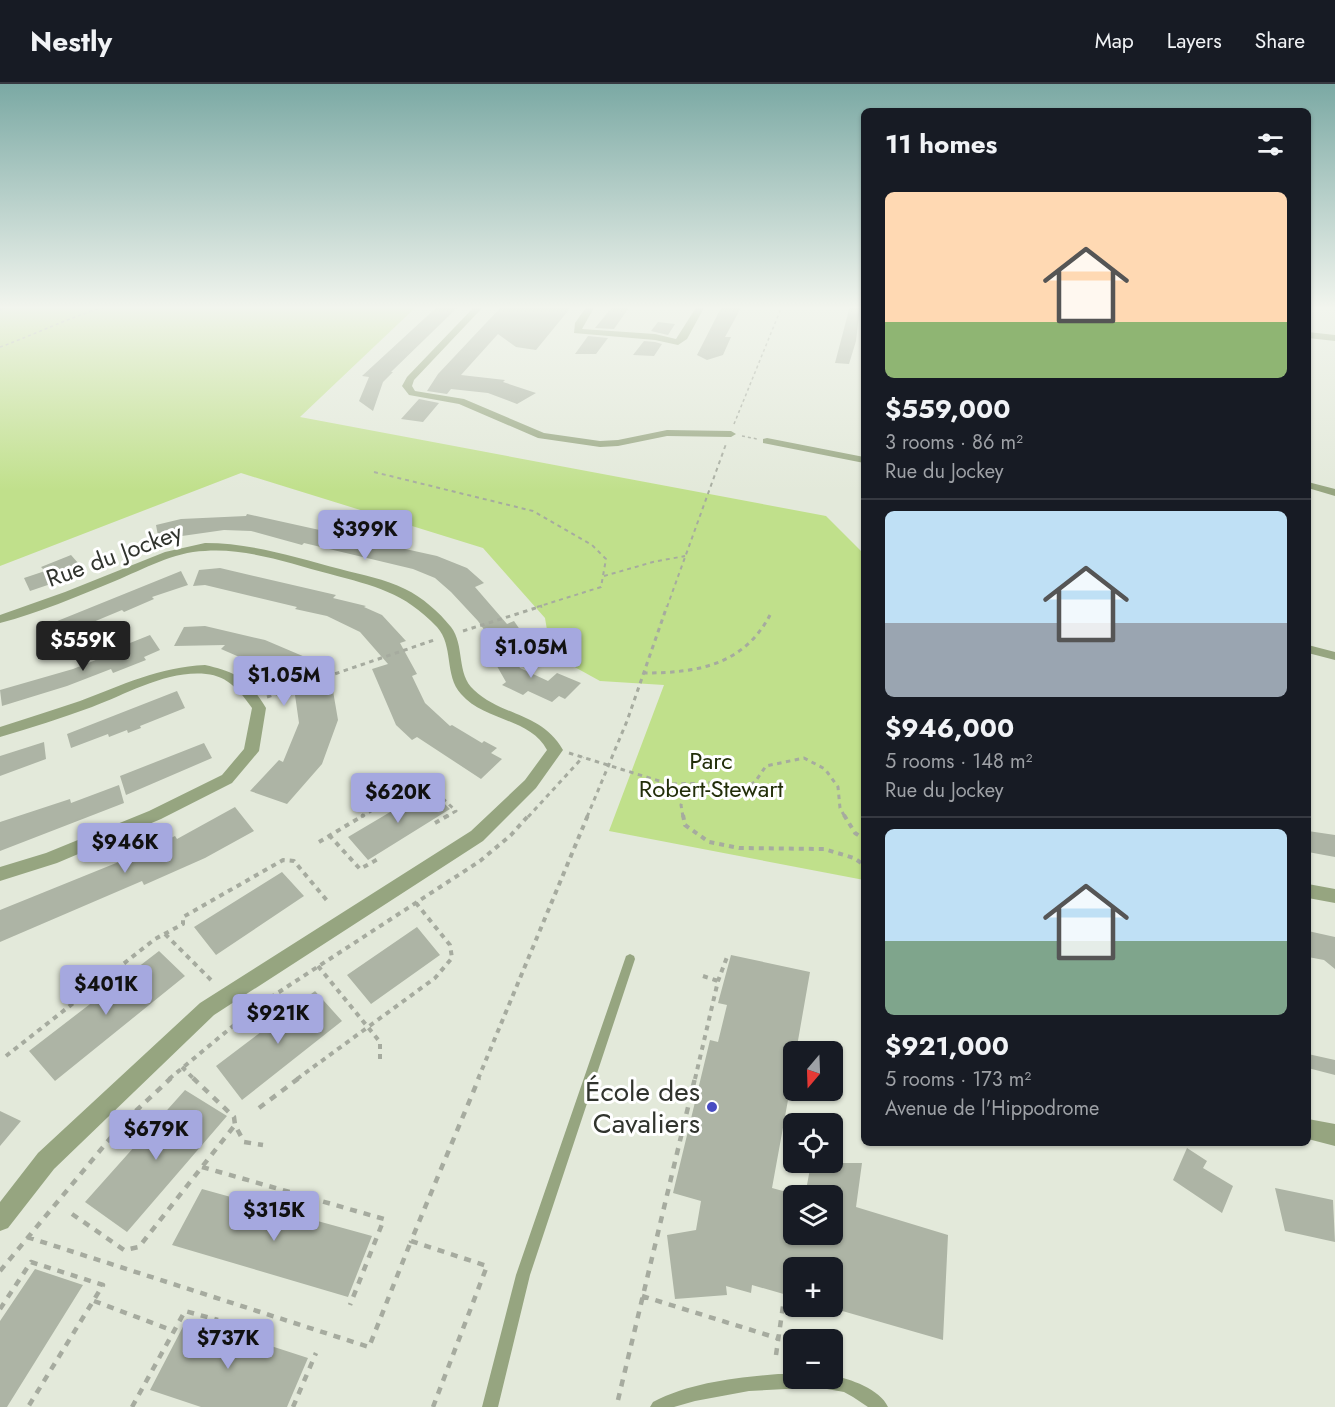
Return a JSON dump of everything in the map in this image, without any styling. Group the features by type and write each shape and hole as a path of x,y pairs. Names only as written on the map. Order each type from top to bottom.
{"street":[{"path":"421,368 410,379 408,390 418,395 461,401 542,435 600,444 618,443 667,432 731,434"},
{"path":"767,441 861,459"},
{"path":"1311,486 1335,493"},
{"name":"Rue du Jockey","path":"0,619 50,603 160,557 192,548 235,548 296,561 405,593 421,605 450,635 458,681 467,693 481,704 536,729 551,739 555,750"},
{"path":"1311,650 1335,656"},
{"path":"0,732 95,701 168,672 191,668 237,680 259,708 251,751 227,779 155,815 51,858 0,874"},
{"path":"0,1220 46,1161 82,1124 207,1009 477,836 546,765 555,750"},
{"path":"1311,892 1335,896"},
{"path":"1311,1130 1335,1135"}],"lane":[{"path":"490,1407 523,1275 630,959"},
{"path":"658,1407 690,1394 805,1380 844,1385 863,1394 880,1407"}],"path":[{"path":"27,1237 369,1347 609,764 644,673 714,472 757,368"},
{"path":"731,434 767,441"},
{"path":"374,472 534,511 592,545 606,560 601,587 582,595 461,632"},
{"path":"604,576 653,562 685,556"},
{"path":"644,673 691,671 739,654 763,630 770,615"},
{"path":"255,701 438,639"},
{"path":"555,750 583,756 638,776 669,784 712,783 739,791 755,782 766,765 804,758 825,769 838,787 840,808 855,833 861,837"},
{"path":"0,1270 55,1200 109,1139 182,1067 256,1007 480,861 511,835 583,756"},
{"path":"319,842 423,780 456,811 435,823"},
{"path":"687,785 681,805 685,825 709,842 739,848 824,849 854,858 861,863"},
{"path":"329,835 360,869 380,858"},
{"path":"6,1056 155,939 183,924 183,916 283,860 294,861 329,903"},
{"path":"259,1108 368,1025 435,978 452,958 450,945 416,903"},
{"path":"165,934 211,980"},
{"path":"618,1400 718,981 727,957"},
{"path":"318,966 380,1041 380,1060"},
{"path":"703,976 718,981"},
{"path":"182,1067 234,1117 235,1125 244,1142 263,1145"},
{"path":"72,1214 124,1250 139,1247 235,1125"},
{"path":"202,1167 384,1219 350,1305"},
{"path":"411,1241 487,1266 433,1407"},
{"path":"0,1309 31,1262 103,1285 28,1407"},
{"path":"642,1296 777,1338"},
{"path":"93,1301 174,1330"},
{"path":"776,1355 783,1306"},
{"path":"132,1407 185,1311 218,1320"},
{"path":"293,1407 316,1353"}],"green space":[{"name":"Parc Robert-Stewart","path":"0,368 352,368 300,417 826,516 861,551 861,879 609,831 664,685 600,681 551,654 545,618 483,548 241,473 0,566"}],"building":[{"path":"371,368 395,368 383,382 373,411 359,401 369,377 362,376"},
{"path":"444,368 468,368 461,375 505,380 503,382 536,393 517,404 488,393 451,389 447,394 427,391"},
{"path":"419,399 439,403 423,422 401,419"},
{"path":"247,514 437,556 467,568 484,583 475,587 507,624 514,621 525,637 496,647 478,621 451,592 435,578 413,569 304,543 302,545 251,531 224,530 175,537 174,535 159,541 156,525 181,519 246,516"},
{"path":"71,555 86,572 30,591 24,578 45,571 41,567"},
{"path":"220,568 336,595 333,598 366,606 364,607 382,615 406,641 400,643 417,674 412,676 425,703 450,726 452,725 482,743 484,741 497,748 491,753 502,759 481,779 417,737 412,740 396,725 372,669 388,664 360,632 327,616 295,609 297,607 205,585 193,586 199,570"},
{"path":"181,571 188,585 152,597 154,599 124,612 122,610 50,640 40,628"},
{"path":"205,626 265,640 305,657 332,685 338,720 322,764 287,804 250,791 279,760 283,762 299,723 294,688 267,660 260,666 221,649 225,645 174,646 184,627"},
{"path":"150,635 160,650 144,657 146,660 113,673 111,669 67,686 2,706 0,690 73,669 126,648 125,645"},
{"path":"507,647 520,668 548,681 557,673 581,683 565,699 559,696 552,702 528,691 523,695 502,685 506,682 489,652"},
{"path":"177,691 185,708 128,733 127,730 109,737 108,734 71,748 67,734"},
{"path":"44,742 46,759 0,776 0,756"},
{"path":"204,743 212,758 126,795 120,776"},
{"path":"119,785 124,803 0,851 0,822 70,799 71,803"},
{"path":"429,789 450,809 368,860 348,837"},
{"path":"235,807 254,831 205,858 144,885 142,881 0,942 0,910 131,857 175,836 177,839"},
{"path":"1311,831 1335,835 1335,857 1311,853"},
{"path":"282,872 304,896 216,955 194,927"},
{"path":"417,927 440,955 371,1004 347,975"},
{"path":"1311,932 1335,937 1335,969 1324,960 1311,958"},
{"path":"159,951 185,976 55,1081 29,1051"},
{"path":"731,955 810,972 798,1041 783,1041 783,1101 788,1101 786,1113 783,1113 783,1128 772,1188 783,1191 783,1245 843,1245 843,1185 807,1185 809,1173 843,1173 843,1163 862,1163 856,1207 948,1235 943,1340 843,1311 843,1257 783,1257 783,1294 752,1285 751,1293 726,1286 727,1295 675,1299 667,1235 696,1230 701,1201 673,1193 710,1040 718,1042 727,1005 718,1003"},
{"path":"315,991 342,1021 242,1100 216,1066"},
{"path":"1311,1055 1335,1060 1335,1075 1311,1069"},
{"path":"185,1090 227,1116 127,1232 85,1202"},
{"path":"0,1111 21,1121 0,1146"},
{"path":"1187,1148 1207,1161 1203,1168 1233,1186 1222,1213 1173,1180"},
{"path":"1275,1188 1333,1200 1335,1242 1285,1231"},
{"path":"202,1189 372,1236 348,1297 172,1245"},
{"path":"35,1269 83,1285 7,1407 0,1407 0,1321"},
{"path":"187,1319 308,1358 287,1407 201,1407 150,1390"}],"place":[{"name":"École des Cavaliers","path":"712,1107"}]}
